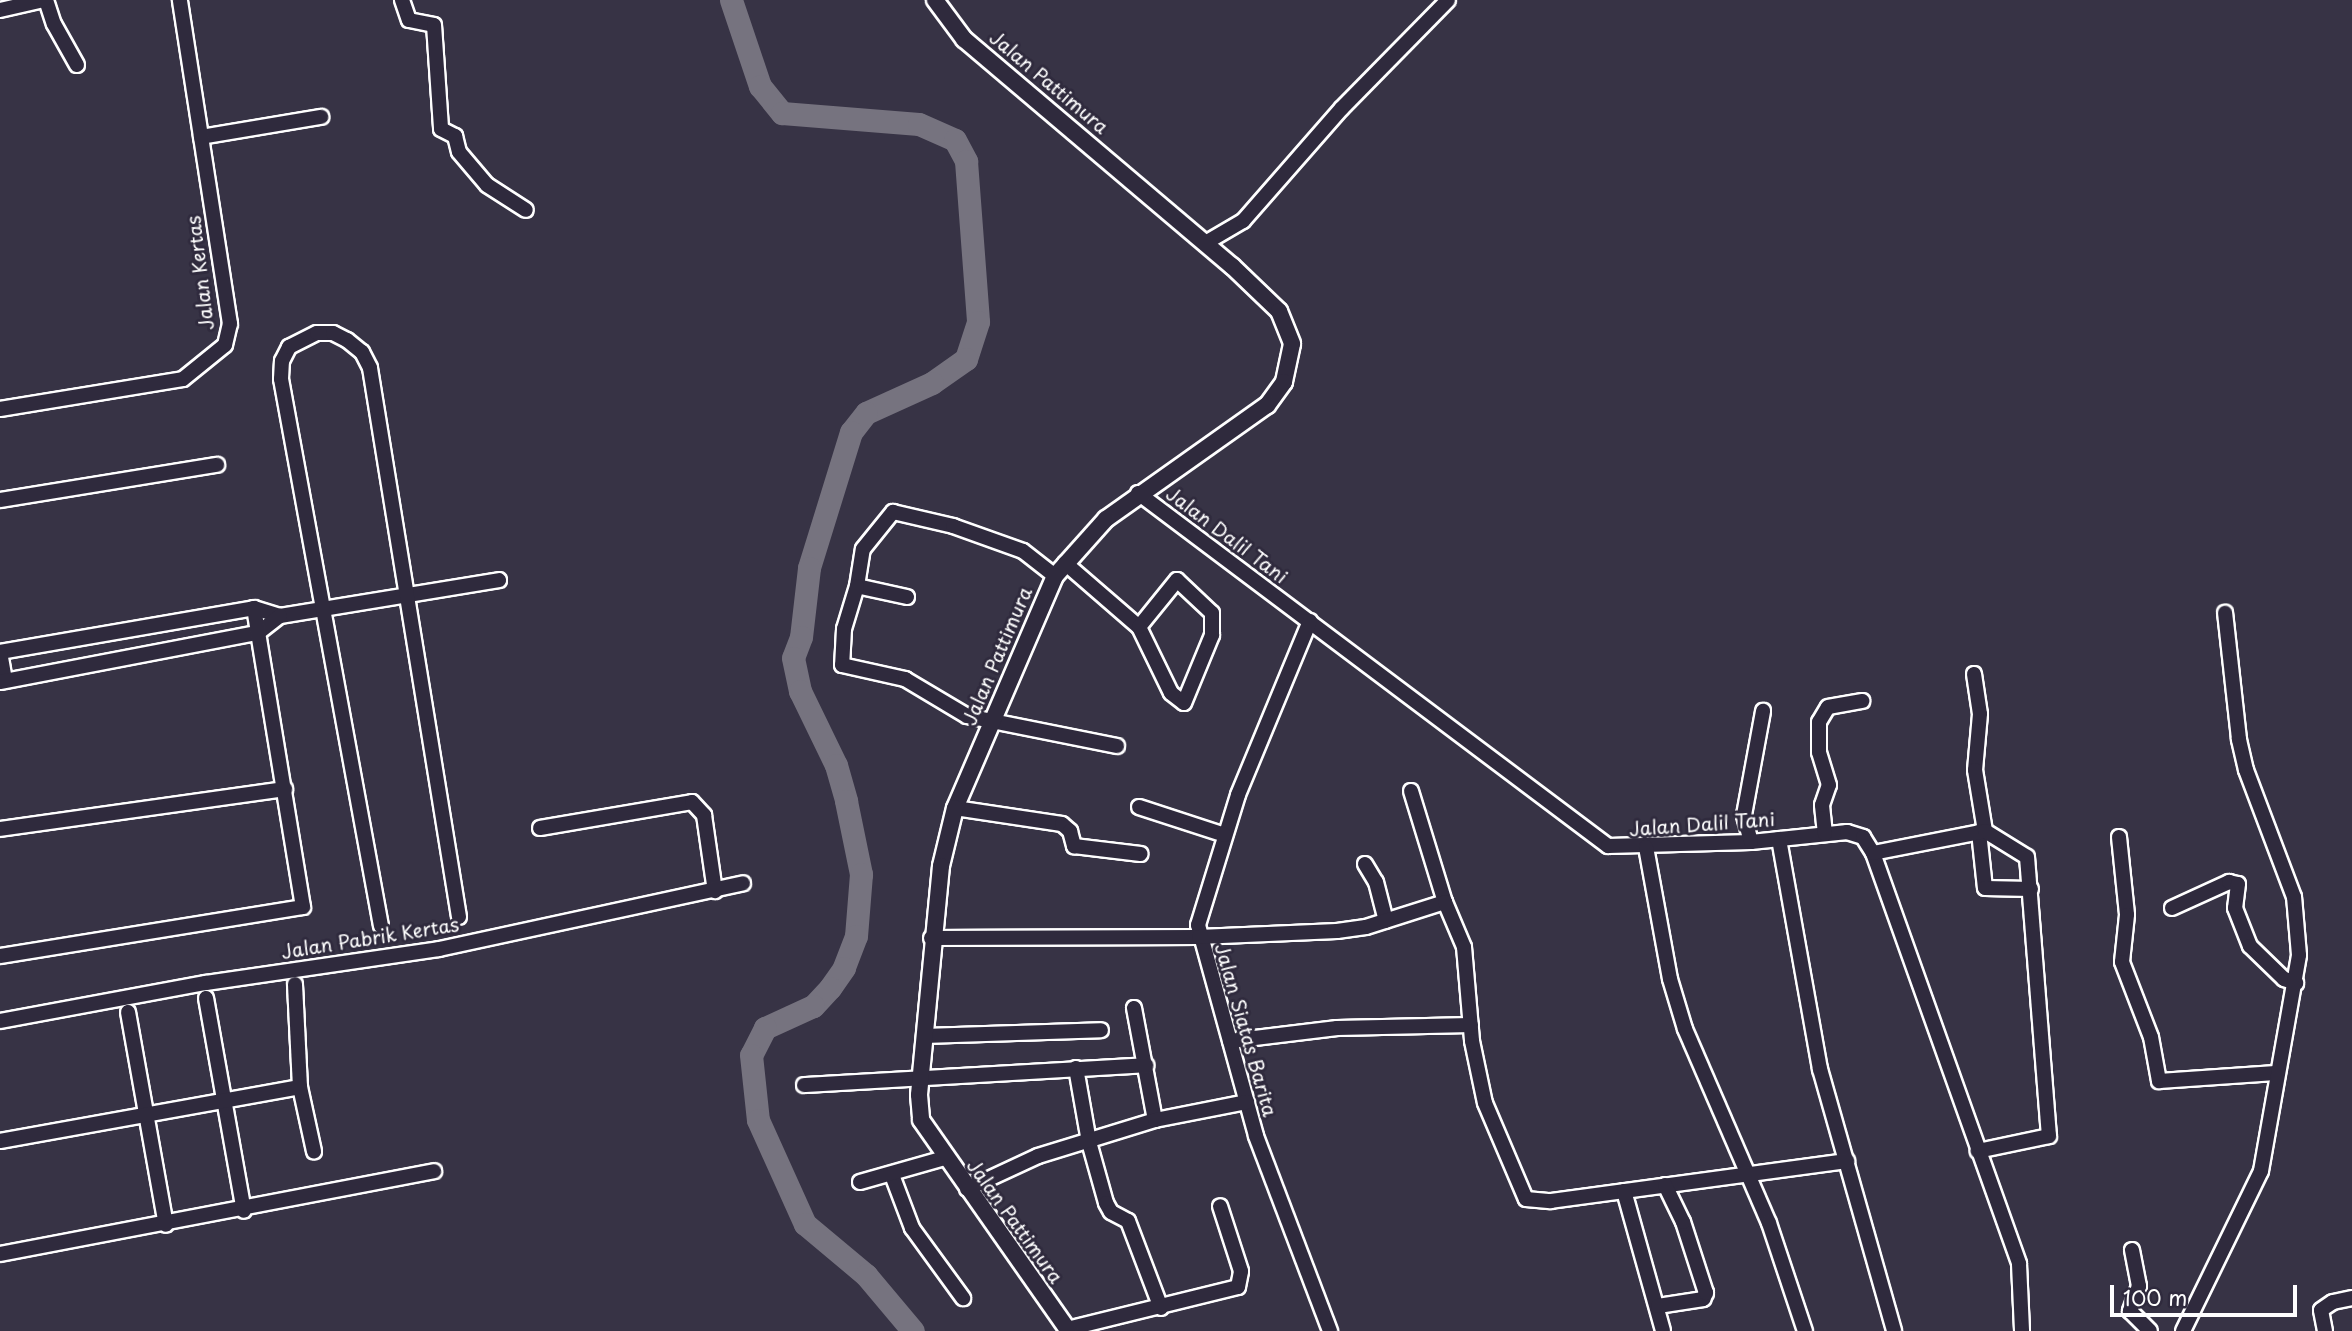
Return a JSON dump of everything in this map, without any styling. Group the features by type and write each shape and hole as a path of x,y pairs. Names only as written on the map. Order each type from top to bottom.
{"street":[{"path":"0,10 45,0 54,24 77,65"},
{"name":"Jalan Kertas","path":"0,409 183,379 211,361 225,345 230,324 180,0"},
{"path":"402,0 409,20 434,25 449,133 459,152 487,185 527,210"},
{"name":"Jalan Pattimura","path":"935,0 964,39 1210,245 1288,326 1291,363 1284,382 1268,405 1138,493 1106,519 1060,570 991,721 956,808 941,866 931,938 920,1075 921,1120 944,1158 1068,1330"},
{"path":"1210,245 1243,221 1342,108 1448,0"},
{"path":"201,137 320,117"},
{"path":"381,926 281,379 282,361 289,347 317,333 333,333 346,340 362,352 370,368 414,594 459,918"},
{"path":"0,500 217,465"},
{"name":"Jalan Dalil Tani","path":"1138,493 1598,841 1620,849 1856,833 1873,853"},
{"path":"1116,746 967,716 905,679 842,665 844,629 857,586 863,549 892,512 953,526 1023,551 1060,570 1139,627 1171,693 1184,703 1212,635 1212,613 1177,580 1139,627"},
{"path":"280,616 254,608 0,652 2,682 258,633 280,616 499,580"},
{"path":"857,586 907,597"},
{"path":"0,956 301,909 304,900 254,608"},
{"path":"2183,1331 2261,1171 2276,1073 2296,983 2300,923 2246,770 2231,687 2225,613"},
{"name":"Jalan Siatas Barita","path":"1310,621 1225,835 1200,911 1199,937 1247,1102 1330,1331"},
{"path":"1974,674 1980,733 1975,770 1985,888 2031,889"},
{"path":"1825,834 1822,805 1829,785 1819,752 1819,722 1828,707 1862,701"},
{"path":"1751,842 1744,815 1763,711"},
{"path":"0,829 285,789"},
{"path":"1411,791 1445,902 1464,947 1471,1025 1485,1103 1526,1199 1535,1202 1847,1161"},
{"path":"540,828 692,802 704,815 715,891"},
{"path":"1139,807 1225,835"},
{"path":"956,808 1062,824 1070,831 1074,846 1142,854"},
{"path":"1978,1151 2049,1136 2031,889 2025,854 1982,831 1873,853 1978,1151 2019,1264 2022,1331"},
{"path":"2119,837 2127,915 2122,962 2151,1037 2159,1081 2276,1073"},
{"path":"1779,839 1820,1069 1894,1331"},
{"path":"1646,847 1670,979 1685,1029 1769,1223 1805,1331"},
{"path":"1365,864 1386,921"},
{"name":"Jalan Pabrik Kertas","path":"0,1021 206,983 439,949 743,883"},
{"path":"2172,908 2213,888 2238,884 2235,908 2250,946 2284,979 2296,983"},
{"path":"931,938 1199,937 1337,931 1386,921 1445,902"},
{"path":"295,984 299,1087 314,1151"},
{"path":"206,998 244,1211"},
{"path":"1133,1008 1155,1120"},
{"path":"128,1012 166,1224"},
{"path":"1230,1041 1337,1028 1471,1025"},
{"path":"924,1036 1101,1030"},
{"path":"804,1085 920,1075 1146,1065"},
{"path":"1076,1068 1089,1142 1108,1208 1128,1222 1161,1308"},
{"path":"0,1141 299,1087"},
{"path":"967,1189 1038,1156 1155,1120 1247,1102"},
{"path":"860,1182 944,1158"},
{"path":"0,1254 244,1211 434,1171"},
{"path":"892,1175 912,1228 963,1298"},
{"path":"1658,1306 1703,1299 1706,1293 1683,1222 1665,1185"},
{"path":"1624,1191 1663,1331"},
{"path":"1068,1330 1238,1287 1241,1271 1220,1206"},
{"path":"2132,1250 2139,1286 2130,1311 2150,1331"},
{"path":"2325,1331 2321,1310 2333,1302 2352,1298"}],"waterway":[{"path":"731,0 760,86 782,113 919,124 955,140 966,161 978,322 966,359 932,383 866,413 851,432 809,568 801,637 793,658 800,691 836,765 846,801 861,874 856,936 844,968 830,988 813,1006 765,1028 751,1055 758,1120 805,1224 866,1275 913,1331"}]}
